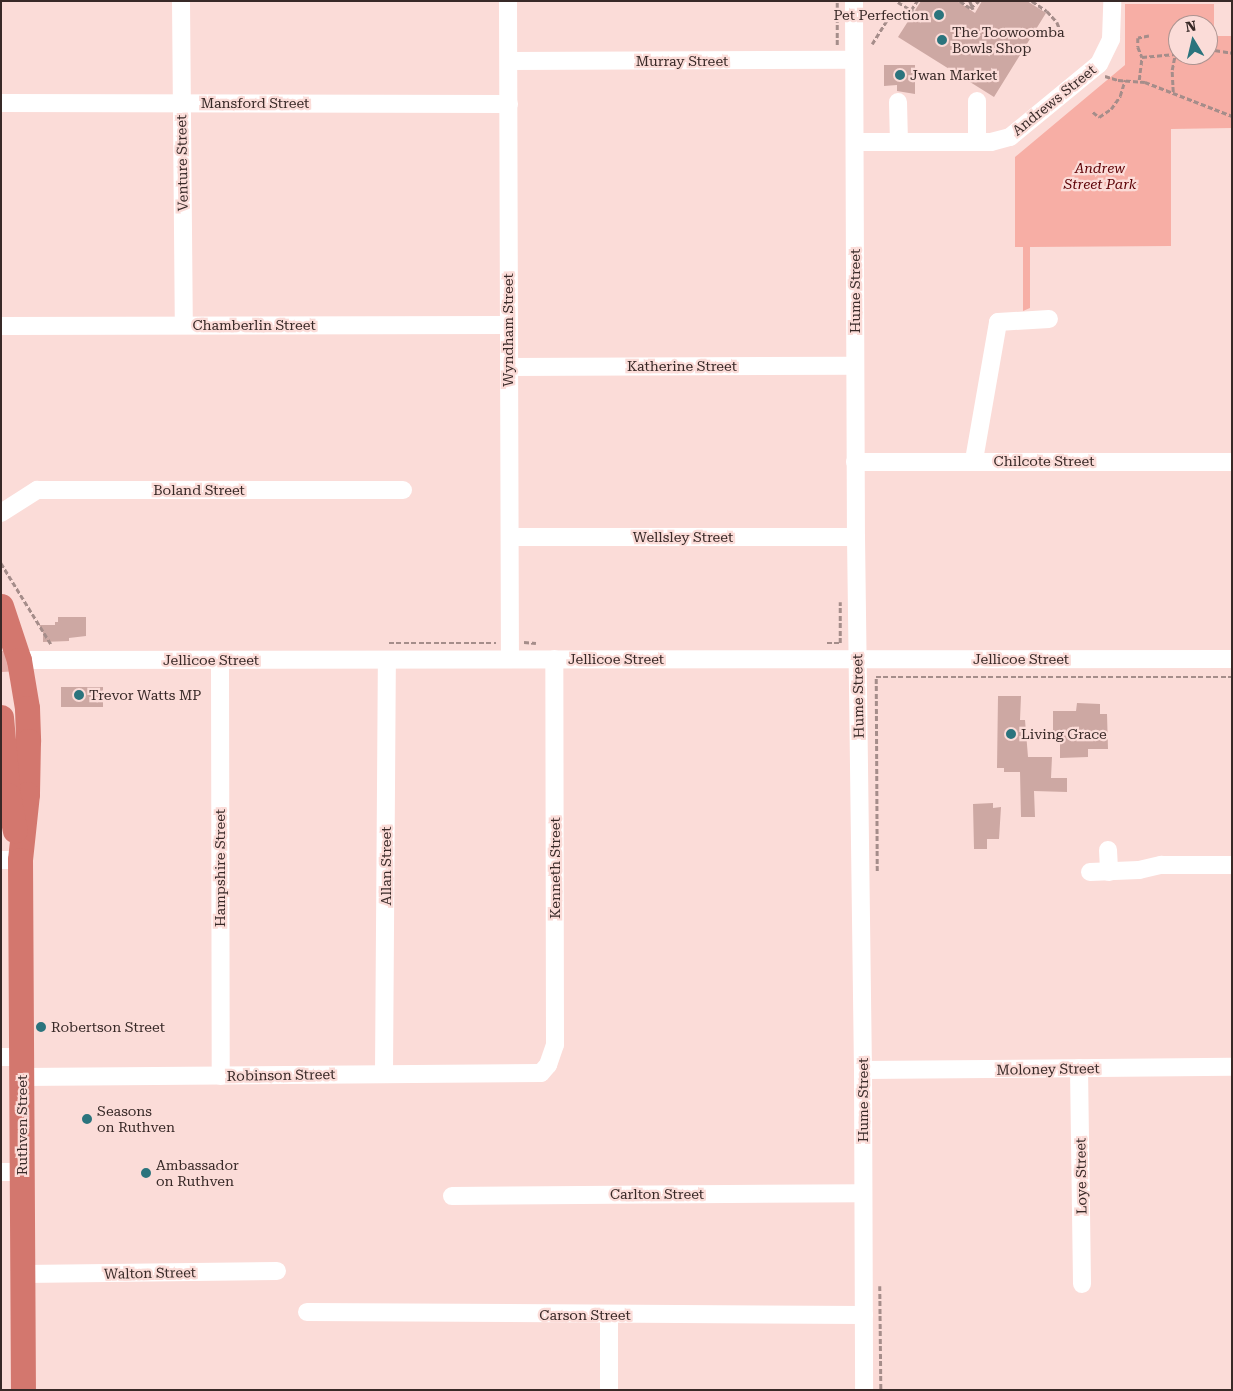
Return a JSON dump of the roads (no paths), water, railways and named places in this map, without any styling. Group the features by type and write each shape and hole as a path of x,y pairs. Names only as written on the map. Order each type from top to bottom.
{"highway":[{"name":"Ruthven Street","path":"1,606 10,660 27,708 26,794 11,860"},
{"name":"Ruthven Street","path":"1,717 8,795 11,860 15,1064 12,1172 23,1274 24,1390"}],"street":[{"name":"Venture Street","path":"181,1 184,324"},
{"name":"Wyndham Street","path":"508,1 510,659"},
{"name":"Hume Street","path":"854,1 856,537 863,1070 864,1390"},
{"name":"Andrews Street","path":"855,142 977,142 997,141 1010,137 1094,68 1104,56 1111,39 1112,1"},
{"name":"Murray Street","path":"509,61 854,60"},
{"path":"977,101 977,142"},
{"name":"Mansford Street","path":"1,102 508,104"},
{"path":"898,102 899,142"},
{"path":"974,460 998,322 1049,319"},
{"name":"Chamberlin Street","path":"1,326 184,324 508,325"},
{"name":"Katherine Street","path":"508,367 855,366"},
{"name":"Chilcote Street","path":"856,462 974,460 1232,462"},
{"name":"Boland Street","path":"1,513 36,490 403,490"},
{"name":"Wellsley Street","path":"510,537 856,537"},
{"name":"Kenneth Street","path":"540,1073 548,1065 555,1045 554,659"},
{"name":"Jellicoe Street","path":"10,660 1232,659"},
{"name":"Hampshire Street","path":"220,660 220,1076"},
{"name":"Allan Street","path":"384,1073 387,660"},
{"path":"1108,850 1109,872"},
{"path":"1090,872 1139,870 1161,866 1232,865"},
{"name":"Robinson Street","path":"15,1064 220,1076 540,1073"},
{"name":"Moloney Street","path":"863,1070 1232,1067"},
{"name":"Loye Street","path":"1079,1068 1082,1284"},
{"name":"Carlton Street","path":"452,1196 863,1193"},
{"name":"Walton Street","path":"23,1274 277,1271"},
{"name":"Carson Street","path":"307,1312 864,1315"},
{"path":"609,1315 609,1390"}],"place":[{"name":"Pet Perfection","path":"939,15"},
{"name":"The Toowoomba Bowls Shop","path":"942,40"},
{"name":"Jwan Market","path":"900,75"},
{"name":"Trevor Watts MP","path":"79,695"},
{"name":"Living Grace","path":"1011,734"},
{"name":"Robertson Street","path":"41,1027"},
{"name":"Seasons on Ruthven","path":"87,1119"},
{"name":"Ambassador on Ruthven","path":"146,1173"}],"park label":[{"name":"Andrew Street Park","path":"1100,176"}]}
